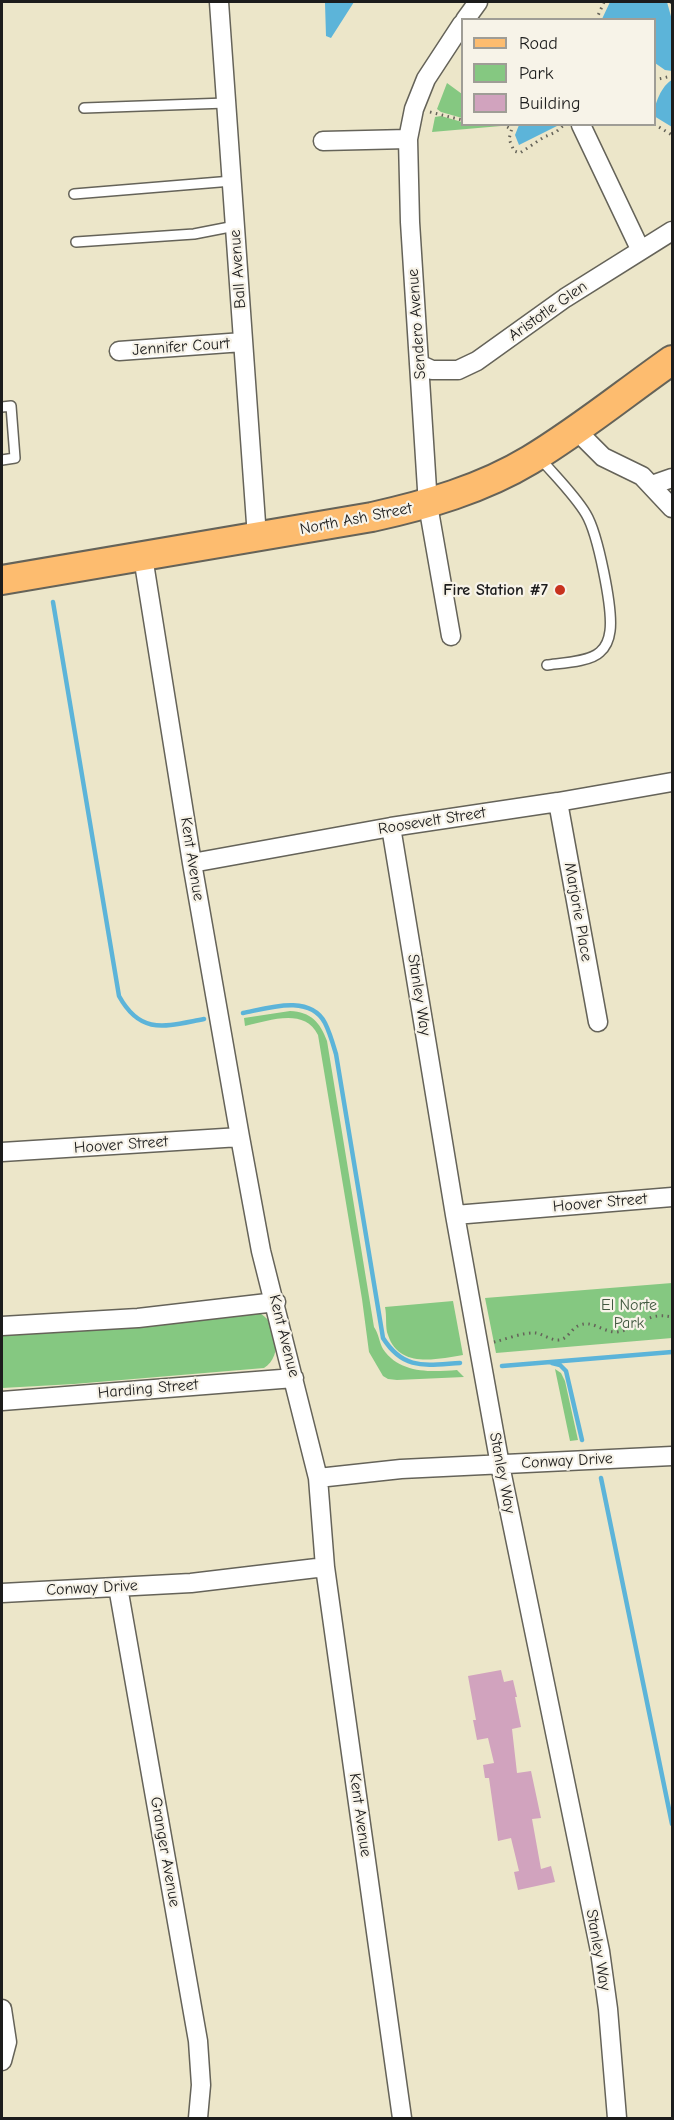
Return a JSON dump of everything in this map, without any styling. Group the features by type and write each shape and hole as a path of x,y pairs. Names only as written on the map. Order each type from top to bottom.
{"main road":[{"name":"North Ash Street","path":"2,580 372,517 428,505 477,485 538,455 672,360"}],"street":[{"name":"Ball Avenue","path":"219,2 257,537"},
{"path":"466,18 478,2"},
{"name":"Sendero Avenue","path":"451,636 428,505 410,222 408,139 414,109 426,79 461,26"},
{"path":"581,126 640,249"},
{"path":"322,141 408,139"},
{"name":"Aristotle Glen","path":"420,364 432,370 458,370 477,361 565,298 672,231"},
{"name":"Jennifer Court","path":"119,351 243,342"},
{"path":"576,430 603,457 642,476 672,508"},
{"path":"652,485 672,478"},
{"name":"Kent Avenue","path":"143,557 192,862 261,1251 276,1302 318,1478 325,1567 402,2118"},
{"name":"Roosevelt Street","path":"192,862 391,827 672,782"},
{"name":"Marjorie Place","path":"558,802 598,1022"},
{"name":"Stanley Way","path":"391,827 455,1215 500,1465 600,1951 608,2009 617,2118"},
{"name":"Hoover Street","path":"2,1152 240,1137"},
{"name":"Hoover Street","path":"455,1215 672,1197"},
{"path":"2,1326 138,1318 276,1302"},
{"name":"Harding Street","path":"2,1401 294,1378"},
{"name":"Conway Drive","path":"318,1478 401,1469 672,1456"},
{"name":"Conway Drive","path":"2,1593 190,1583 325,1567"},
{"name":"Granger Avenue","path":"118,1587 198,2041 201,2085 198,2118"},
{"path":"2,2009 7,2042 2,2061"}],"lane":[{"path":"84,108 226,103"},
{"path":"74,194 232,181"},
{"path":"76,242 194,234 235,226"},
{"path":"2,407 11,406 15,458 2,460"},
{"path":"538,455 585,513 594,531 610,613 608,640 601,652 591,658 547,665"}],"path":[{"path":"597,18 604,2"},
{"path":"656,80 672,76"},
{"path":"414,109 461,120"},
{"path":"656,125 672,135"},
{"path":"512,127 509,139 512,149 520,153 563,126"},
{"path":"478,1346 534,1333 560,1341 565,1339 574,1328 586,1323 617,1332 630,1328 649,1317 658,1315 672,1317"}],"green space":[{"path":"447,83 461,93 461,118 437,109"},
{"path":"441,116 461,122 461,126 501,126 432,132 435,117"},
{"path":"290,1011 304,1013 314,1019 327,1041 374,1327 383,1349 398,1363 407,1367 427,1371 457,1370 464,1377 388,1379 383,1376 369,1352 318,1035 312,1026 295,1019 275,1019 245,1026 244,1018"},
{"name":"El Norte Park","path":"672,1283 672,1338 496,1353 485,1298"},
{"path":"453,1301 463,1355 420,1359 401,1353 393,1346 387,1332 385,1307"},
{"path":"257,1312 270,1322 276,1338 274,1355 264,1368 2,1388 2,1330"},
{"path":"555,1369 561,1373 565,1381 578,1440 570,1441"}],"water":[{"path":"354,2 331,38 326,36 325,3"},
{"path":"610,2 667,2 672,20 672,71 665,70 656,64 656,18 602,18"},
{"path":"672,80 672,127 656,117 656,103 668,82"},
{"path":"518,126 557,126 519,145 515,135"}],"building":[{"path":"501,1670 504,1682 513,1680 517,1697 515,1697 521,1727 512,1729 517,1773 531,1771 541,1818 532,1819 541,1869 551,1866 555,1882 518,1890 514,1872 519,1871 511,1838 498,1841 489,1778 485,1778 483,1765 494,1763 488,1738 477,1740 468,1676"}],"waterway":[{"path":"53,602 119,996 127,1009 146,1023 166,1025 204,1019"},
{"path":"243,1013 276,1006 299,1006 309,1008 325,1023 336,1054 383,1338 399,1356 417,1364 460,1363"},
{"path":"502,1366 672,1352"},
{"path":"552,1363 560,1365 566,1371 582,1440"},
{"path":"601,1478 672,1824"}],"place":[{"name":"Fire Station #7","path":"560,590"}]}
